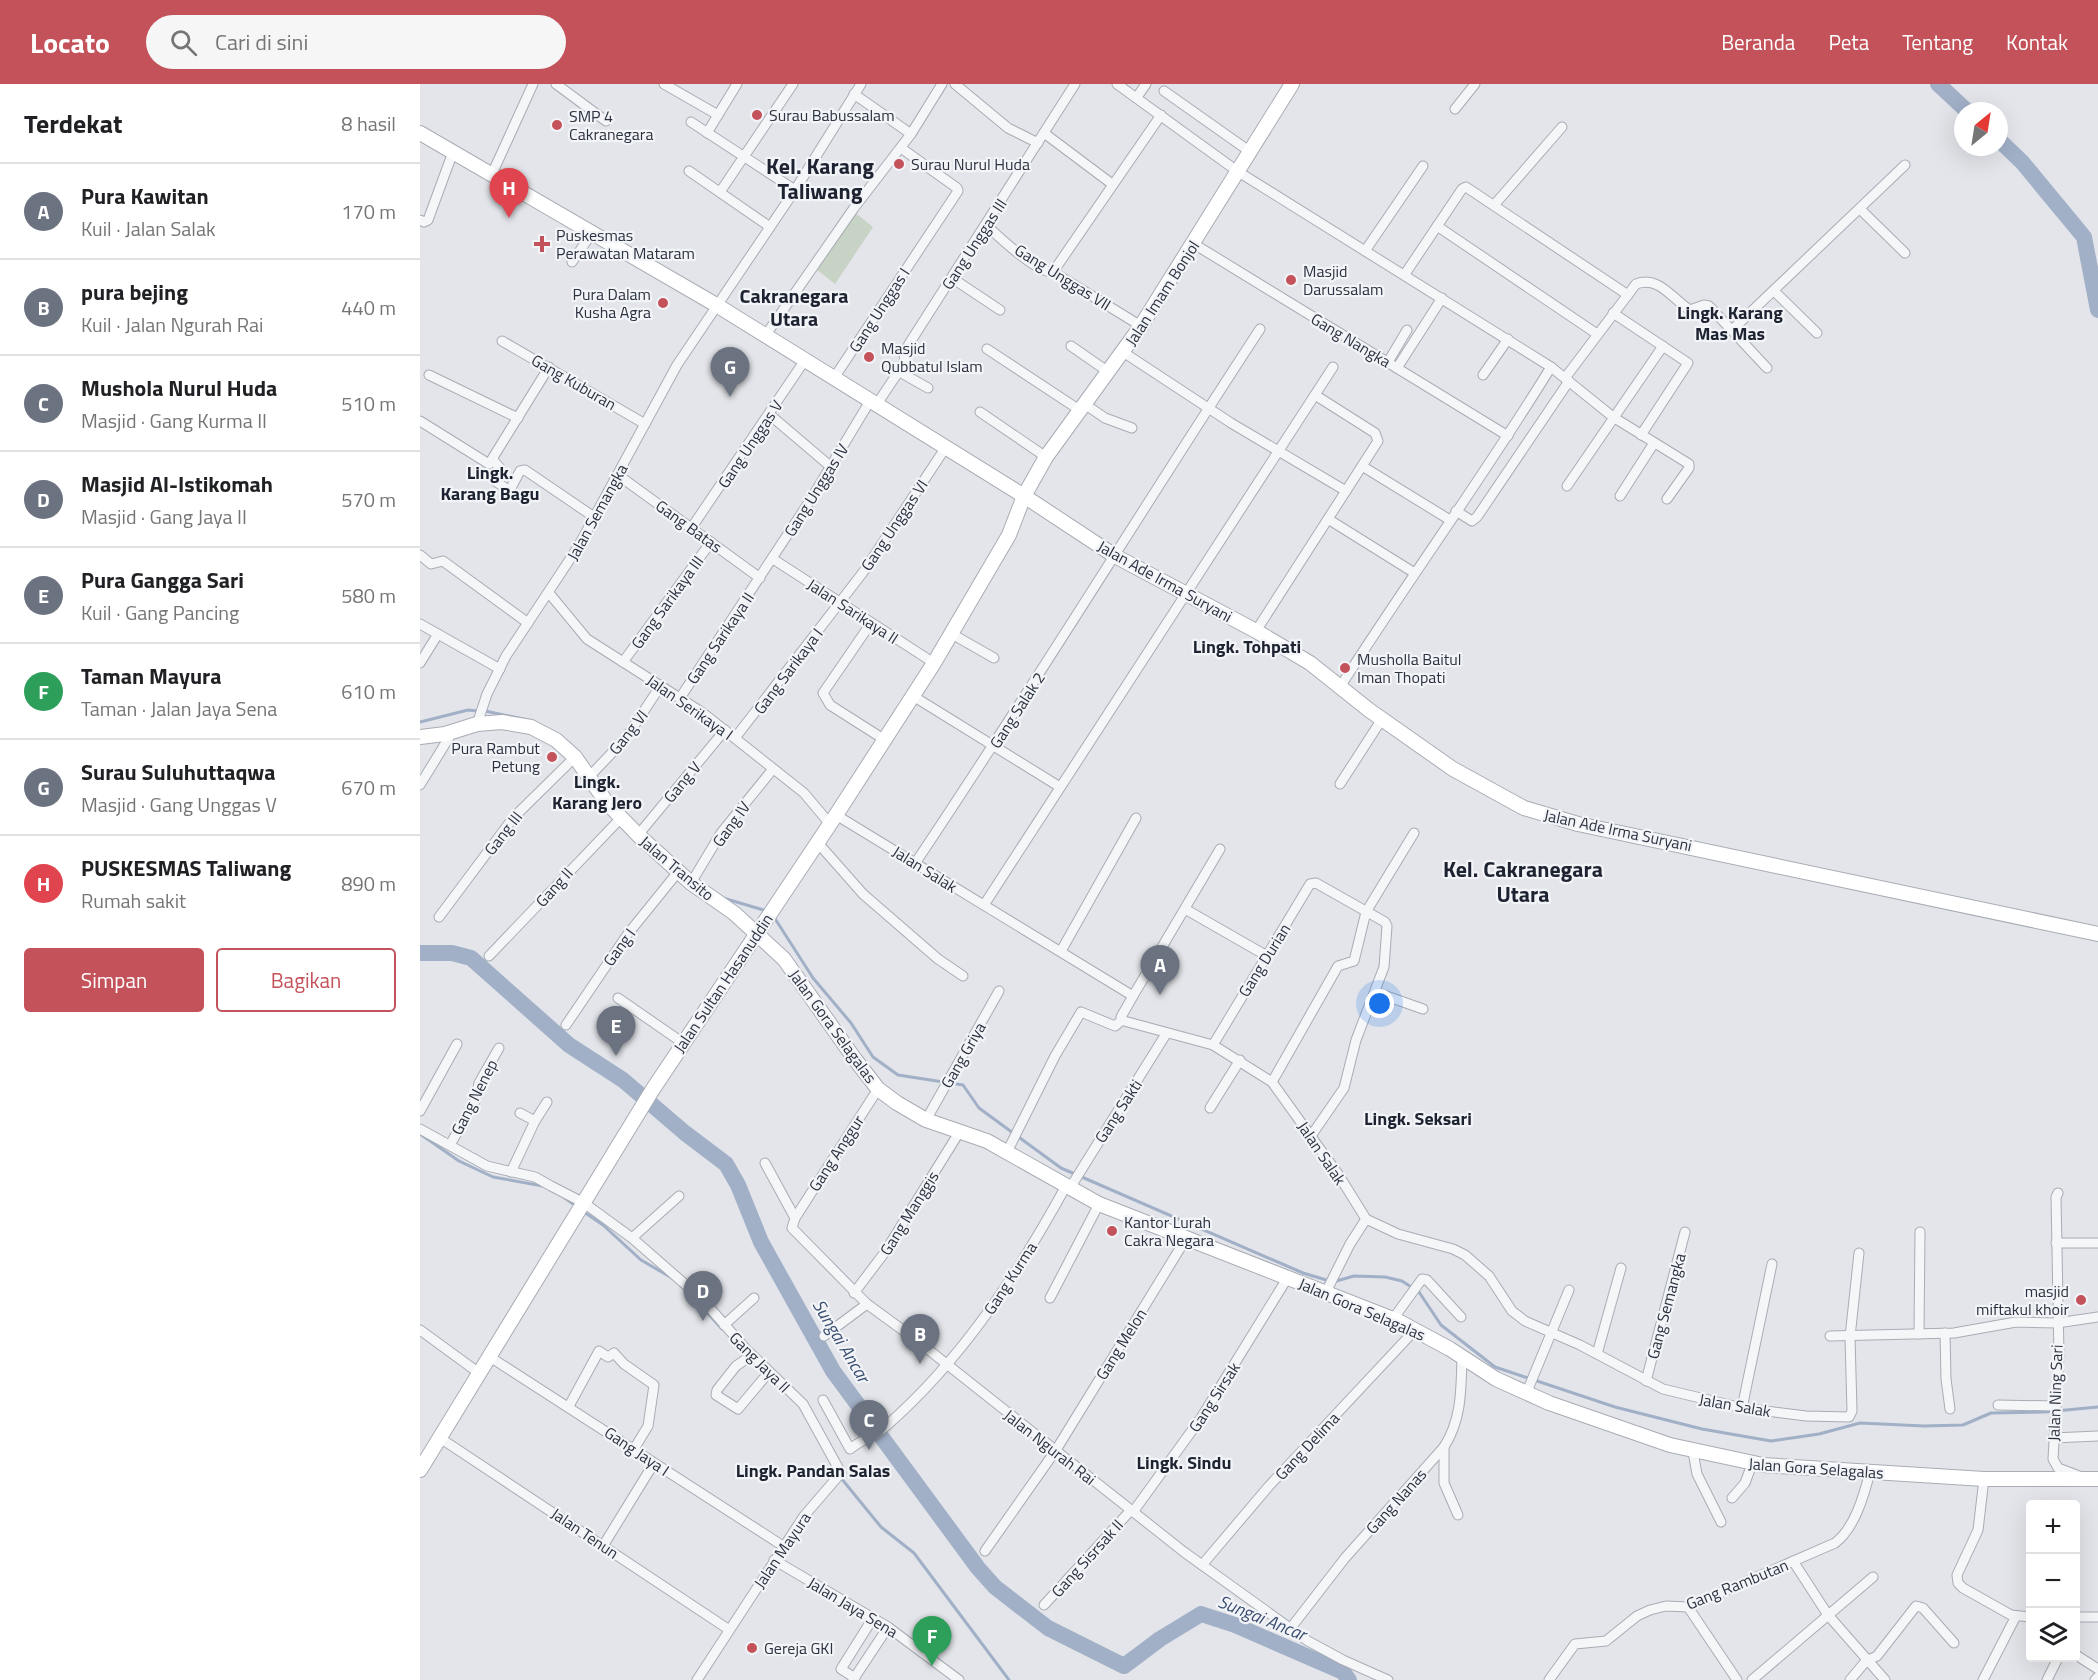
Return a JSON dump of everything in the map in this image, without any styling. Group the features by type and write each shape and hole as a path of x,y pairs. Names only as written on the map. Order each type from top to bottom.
{"street":[{"path":"492,174 533,84"},
{"path":"556,84 606,121"},
{"path":"664,84 718,115"},
{"path":"707,133 737,84"},
{"path":"720,192 793,84"},
{"name":"Jalan Semangka","path":"478,721 483,703 500,669 594,518 677,365 795,190 861,84"},
{"path":"765,336 854,208 911,134 942,84"},
{"path":"955,84 1008,128 1038,142"},
{"name":"Gang Unggas III","path":"873,402 905,362 904,354 909,344 987,226 1076,84"},
{"path":"1118,84 1237,171 1406,274 1551,367 1613,417 1689,466 1667,499"},
{"path":"1137,97 1146,84"},
{"name":"Jalan Imam Bonjol","path":"1024,496 1046,457 1080,406 1141,326 1292,84"},
{"path":"1455,109 1475,84"},
{"path":"1164,91 1249,151"},
{"path":"854,94 911,134"},
{"path":"1053,272 1161,115"},
{"path":"691,122 795,190"},
{"path":"1495,204 1562,127"},
{"name":"Jalan Ade Irma Suryani","path":"420,133 718,306 1024,496 1114,556 1256,631 1310,663 1382,719 1463,776 1504,799 1542,814 2098,934"},
{"path":"1044,133 1112,184"},
{"name":"Gang Unggas I","path":"834,378 958,190 901,148"},
{"path":"420,220 424,222 428,220 453,152"},
{"path":"1732,330 1905,165"},
{"path":"1365,251 1423,166"},
{"path":"689,171 770,227"},
{"path":"1406,274 1464,188 1470,188 1628,295"},
{"path":"1860,209 1905,253"},
{"name":"Gang Unggas VII","path":"987,226 1029,261 1048,273 1053,272 1141,326"},
{"path":"1437,226 1597,334"},
{"path":"572,262 592,233"},
{"name":"Gang Nangka","path":"1194,244 1508,436"},
{"path":"952,278 1000,310"},
{"path":"1362,466 1453,516 1472,520 1477,517 1597,334 1636,284 1654,283 1690,310 1708,306 1767,368"},
{"path":"1774,291 1817,333"},
{"path":"1397,368 1442,298"},
{"path":"1613,313 1663,345 1689,365 1641,435"},
{"name":"Gang Salak 2","path":"916,862 993,747 1260,329"},
{"path":"1388,362 1407,330"},
{"path":"1483,375 1508,339"},
{"name":"Gang Kuburan","path":"502,341 645,424"},
{"path":"1567,486 1663,345"},
{"path":"1071,346 1107,371"},
{"path":"987,349 1080,406 1132,428"},
{"path":"1123,352 1278,451 1346,491"},
{"name":"Gang Unggas V","path":"692,527 770,415 805,360"},
{"path":"420,421 485,463 493,460 549,367"},
{"path":"984,905 1333,367"},
{"path":"1340,687 1413,572 1508,436 1551,367"},
{"path":"898,371 928,388"},
{"path":"429,375 519,418"},
{"path":"1256,631 1378,443 1377,436 1315,395"},
{"name":"Gang Unggas IV","path":"760,578 873,402"},
{"path":"980,412 1046,457"},
{"path":"770,415 830,466"},
{"path":"1620,496 1654,443"},
{"name":"Gang Unggas VI","path":"840,602 877,553 946,447"},
{"path":"493,460 500,468 495,481 507,489 511,488 520,471 525,470 594,518"},
{"name":"Gang Batas","path":"618,475 760,578"},
{"name":"Jalan Sultan Hasanuddin","path":"420,1470 653,1089 818,843 952,634 1009,535 1024,496"},
{"path":"1328,519 1413,572"},
{"name":"Gang Sarikaya III","path":"623,662 711,542"},
{"path":"420,555 431,564 443,561 528,623"},
{"name":"Jalan Sarikaya II","path":"773,559 934,663"},
{"name":"Gang Sarikaya II","path":"680,698 760,578"},
{"name":"Jalan Serikaya I","path":"549,593 587,639 661,685 725,730 804,793 833,820"},
{"name":"Gang Sarikaya I","path":"735,738 840,602"},
{"path":"871,623 823,693 830,705 885,740"},
{"path":"420,624 500,669"},
{"path":"420,663 438,634"},
{"path":"952,634 993,658"},
{"name":"Gang VI","path":"591,775 626,738 661,685"},
{"path":"913,696 1060,787"},
{"path":"1340,784 1382,719"},
{"name":"Jalan Transito","path":"420,737 453,731 478,721 531,727 556,740 591,775 620,819 641,832 678,872 693,880 757,932"},
{"name":"Gang V","path":"641,832 725,730"},
{"path":"420,785 453,731"},
{"name":"Gang III","path":"439,917 513,818 575,757"},
{"name":"Gang IV","path":"693,880 722,833 773,769"},
{"path":"1061,951 1136,818"},
{"name":"Gang II","path":"489,956 620,819"},
{"name":"Jalan Salak","path":"833,820 916,862 1133,996"},
{"path":"1272,1082 1338,966 1354,961 1366,912 1414,833"},
{"path":"818,843 863,894 938,959 963,976"},
{"path":"1122,1020 1121,1017 1133,996 1220,849"},
{"name":"Gang I","path":"566,1025 627,935 678,872"},
{"name":"Gang Durian","path":"1213,1045 1308,886 1312,883 1318,885 1366,912"},
{"path":"1185,909 1267,956"},
{"path":"1311,1136 1344,1088 1356,1040 1384,967 1387,928 1384,922 1366,912"},
{"name":"Jalan Gora Selagalas","path":"757,932 784,958 878,1089 926,1120 1010,1147 1100,1204 1288,1277 1328,1289 1415,1330 1462,1356 1482,1371 1529,1384 1567,1410 1693,1452 1752,1464 1984,1479 2092,1479"},
{"name":"Gang Griya","path":"926,1120 999,991"},
{"path":"1375,992 1423,1009"},
{"path":"618,999 683,1043"},
{"name":"Jalan Salak","path":"1010,1147 1081,1012 1115,1026 1122,1020 1166,1034 1213,1045 1272,1082 1366,1219 1398,1234 1453,1249 1465,1256 1495,1282 1516,1316 1550,1334 1597,1354 1646,1381 1672,1392 1742,1408 1844,1419 1849,1417 1852,1411 1851,1336"},
{"name":"Gang Sakti","path":"1070,1185 1166,1034"},
{"path":"420,1111 457,1044"},
{"name":"Gang Nenep","path":"450,1145 475,1101 479,1083 499,1048"},
{"path":"1210,1107 1240,1060"},
{"name":"Gang Anggur","path":"795,1218 878,1089"},
{"path":"512,1172 535,1121 547,1102"},
{"path":"520,1113 535,1121"},
{"name":"Gang Jaya II","path":"420,1129 487,1166 535,1177 580,1210 632,1238 694,1292 724,1325 749,1358 803,1404 838,1473"},
{"name":"Gang Manggis","path":"854,1293 885,1252 960,1131"},
{"name":"Jalan Ngurah Rai","path":"765,1163 795,1218 792,1228 867,1305 1202,1565 1290,1629 1343,1660 1388,1680"},
{"name":"Gang Kurma","path":"823,1400 850,1449 869,1435 882,1430 966,1344 1070,1185"},
{"name":"Jalan Ning Sari","path":"2058,1192 2056,1197 2056,1243 2059,1355 2053,1438 2056,1466 2092,1479"},
{"path":"632,1238 679,1196"},
{"path":"1050,1298 1100,1204"},
{"path":"1328,1289 1366,1219"},
{"name":"Gang Semangka","path":"1646,1381 1685,1232"},
{"path":"1919,1334 1920,1232"},
{"name":"Gang Melon","path":"985,1551 1056,1450 1187,1237"},
{"path":"2056,1243 2098,1243"},
{"path":"1851,1336 1859,1253"},
{"path":"1742,1408 1772,1264"},
{"path":"1597,1354 1621,1268"},
{"name":"Gang Sirsak","path":"1132,1511 1201,1418 1288,1277"},
{"path":"1393,1319 1422,1279 1427,1280 1461,1317"},
{"path":"1529,1384 1569,1290"},
{"path":"724,1325 754,1298"},
{"path":"824,1336 867,1305"},
{"path":"1830,1336 1945,1333 2016,1322 2057,1323 2098,1317"},
{"path":"420,1330 479,1373"},
{"name":"Gang Delima","path":"1202,1565 1269,1486 1415,1330"},
{"path":"1945,1333 1945,1364 1950,1409"},
{"path":"569,1406 599,1351 609,1357 614,1353 624,1364 654,1385 648,1426 634,1449"},
{"name":"Gang Nanas","path":"1290,1629 1345,1558 1444,1448 1455,1428 1459,1410 1462,1356"},
{"name":"Gang Jaya I","path":"490,1357 783,1546"},
{"path":"749,1358 736,1366 717,1390 716,1395 738,1409 767,1375"},
{"path":"1998,1405 2055,1406"},
{"path":"2053,1438 2098,1436"},
{"name":"Jalan Tenun","path":"440,1438 728,1629"},
{"path":"1444,1448 1444,1483 1458,1515"},
{"path":"1693,1452 1697,1474 1721,1522"},
{"path":"603,1546 654,1463"},
{"path":"1732,1498 1745,1483 1752,1464"},
{"name":"Gang Rambutan","path":"1550,1680 1575,1644 1606,1641 1637,1616 1650,1610 1666,1606 1688,1607 1842,1538 1859,1506 1870,1472"},
{"name":"Jalan Mayura","path":"697,1680 783,1546 838,1473"},
{"path":"1984,1479 1978,1530 1957,1572 1957,1579 1963,1588 2016,1616 2026,1617"},
{"name":"Gang Sisrsak II","path":"1044,1605 1132,1511"},
{"name":"Jalan Jaya Sena","path":"774,1560 888,1627 959,1680"},
{"path":"1793,1561 1828,1616 1885,1680"},
{"path":"1752,1680 1873,1577"},
{"path":"1850,1680 1866,1661 1877,1656 1917,1606 1923,1608 1954,1643"},
{"path":"1688,1607 1737,1680"},
{"path":"1983,1680 2016,1616"},
{"path":"2080,1619 2098,1617"},
{"path":"873,1618 841,1669 854,1679 888,1627"},
{"path":"2080,1658 2098,1669"},
{"path":"2047,1680 2056,1662"}],"green space":[{"path":"854,212 873,227 835,284 816,269"}],"waterway":[{"path":"1938,84 1957,102"},
{"path":"2008,149 2022,162 2084,237 2098,310"},
{"path":"420,722 468,710 478,711"},
{"path":"485,711 528,720"},
{"path":"723,898 767,911"},
{"path":"774,917 813,978 851,1023 873,1057 898,1075 963,1085 979,1108 1061,1168 1303,1273 1333,1282 1354,1276 1385,1277 1402,1281 1419,1292 1441,1325 1495,1367 1615,1407 1702,1429 1771,1441 1819,1434 1860,1423 1963,1425 1991,1413 2045,1412 2098,1407"},
{"name":"Sungai Ancar","path":"420,953 452,953 471,958 569,1045 623,1080 685,1133 726,1164 738,1185 761,1242 833,1371 978,1568 995,1587 1048,1628 1124,1666 1160,1639 1201,1614 1235,1625 1343,1672 1349,1680"},
{"path":"420,1134 459,1161 493,1177 543,1186"},
{"path":"562,1196 576,1206"},
{"path":"584,1212 603,1225 641,1260 672,1278"},
{"path":"690,1294 722,1329"},
{"path":"841,1478 881,1527 914,1553 1009,1680"}],"place":[{"name":"Surau Babussalam","path":"757,115"},
{"name":"SMP 4 Cakranegara","path":"557,125"},
{"name":"Surau Nurul Huda","path":"899,164"},
{"name":"PUSKESMAS Taliwang","path":"509,218"},
{"name":"Puskesmas Perawatan Mataram","path":"542,244"},
{"name":"Masjid Darussalam","path":"1291,280"},
{"name":"Pura Dalam Kusha Agra","path":"663,303"},
{"name":"Masjid Qubbatul Islam","path":"869,357"},
{"name":"Surau Suluhuttaqwa","path":"730,397"},
{"name":"Musholla Baitul Iman Thopati","path":"1345,668"},
{"name":"Pura Rambut Petung","path":"552,757"},
{"name":"Pura Kawitan","path":"1160,995"},
{"name":"Pura Gangga Sari","path":"616,1056"},
{"name":"Kantor Lurah Cakra Negara","path":"1112,1231"},
{"name":"masjid miftakul khoir","path":"2081,1300"},
{"name":"Masjid Al-Istikomah","path":"703,1321"},
{"name":"pura bejing","path":"920,1364"},
{"name":"Mushola Nurul Huda","path":"869,1450"},
{"name":"Gereja GKI","path":"752,1648"},
{"name":"Taman Mayura","path":"932,1666"}],"district":[{"name":"Kel. Karang Taliwang","path":"820,178"},
{"name":"Cakranegara Utara","path":"794,308"},
{"name":"Lingk. Karang Mas Mas","path":"1730,323"},
{"name":"Lingk. Karang Bagu","path":"490,483"},
{"name":"Lingk. Tohpati","path":"1247,647"},
{"name":"Lingk. Karang Jero","path":"597,792"},
{"name":"Kel. Cakranegara Utara","path":"1523,882"},
{"name":"Lingk. Seksari","path":"1418,1119"},
{"name":"Lingk. Sindu","path":"1184,1463"},
{"name":"Lingk. Pandan Salas","path":"813,1471"}]}
